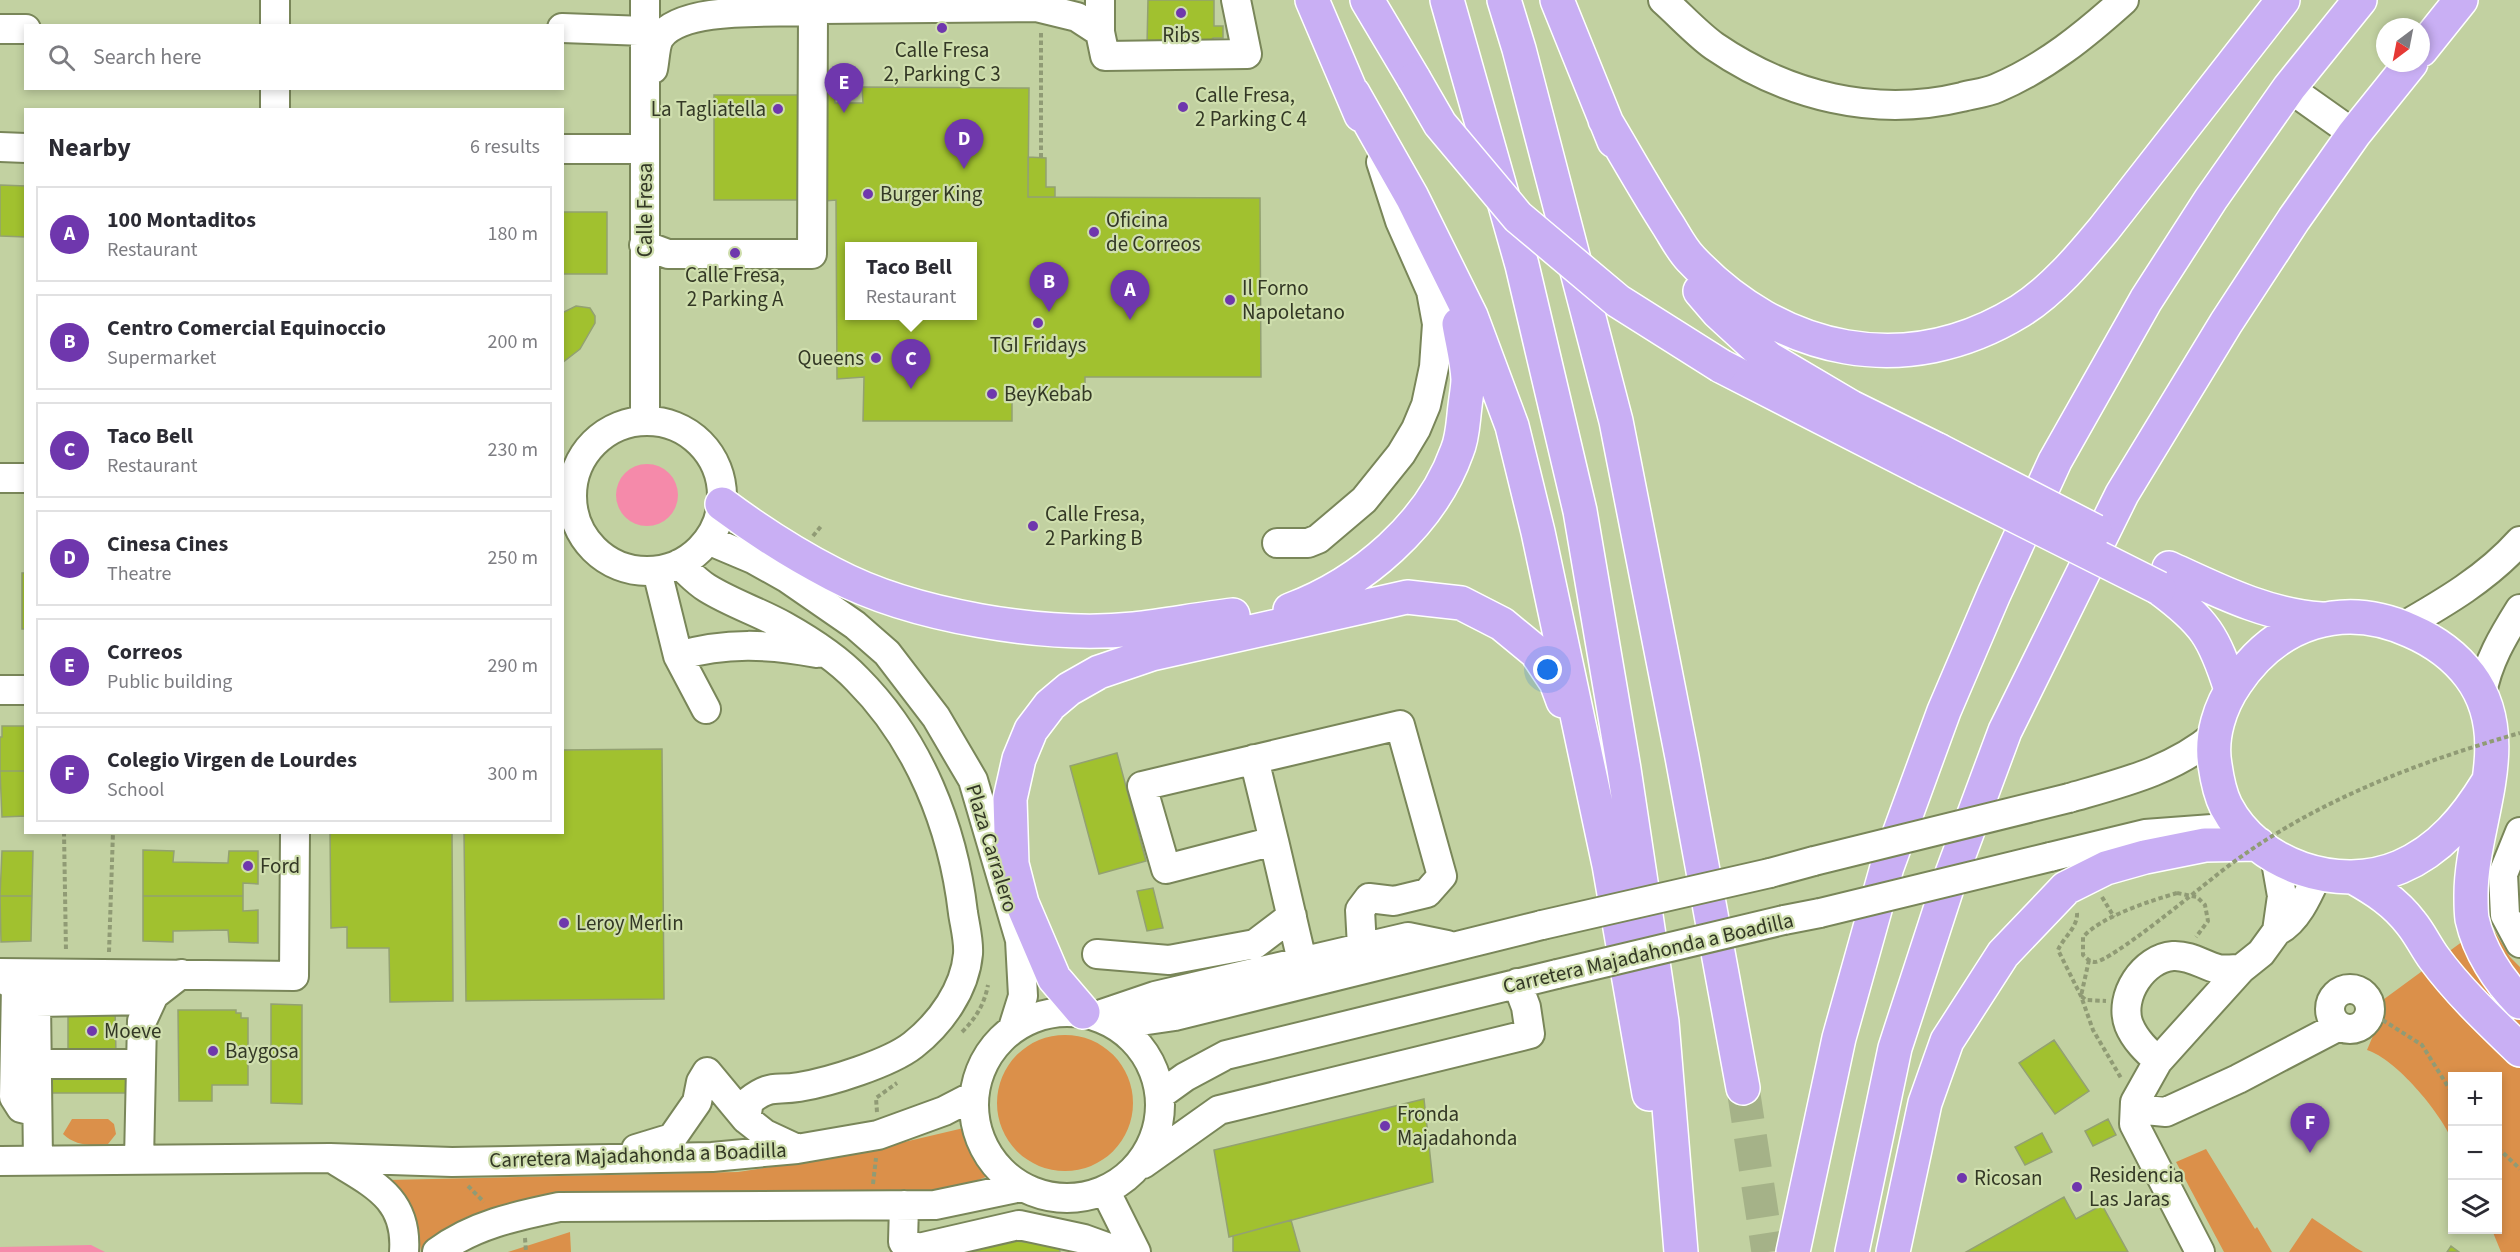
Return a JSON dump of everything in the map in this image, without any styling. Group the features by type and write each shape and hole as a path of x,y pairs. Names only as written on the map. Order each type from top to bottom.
{"highway":[{"path":"1213,639 1309,603 1377,560 1406,532 1447,475 1458,449 1468,379 1459,324 1422,243 1381,162 1312,0"},
{"path":"1367,0 1440,124 1518,217 1618,301 1720,366 1932,460 2164,578 2293,617 2321,619 2360,616 2402,627 2428,638 2452,656 2470,675 2482,694 2493,736 2488,782 2471,878 2472,917 2482,948 2505,987 2520,1002"},
{"path":"1447,0 1522,265 1580,511 1624,769 1662,1022 1679,1252"},
{"path":"1504,0 1519,48 1617,420 1683,757 1743,1088"},
{"path":"1557,0 1638,202 1680,268 1718,312 1768,358 1851,407 1932,460"},
{"path":"1605,120 1688,257 1733,297 1757,314 1823,343 1853,348 1902,349 1945,343 1994,325 2021,310 2073,266 2283,0"},
{"path":"1793,1252 1839,1038 1887,867 1944,711 1994,594 2055,461 2146,300 2211,199 2289,88 2360,0"},
{"path":"2430,39 2461,0"},
{"path":"1852,1252 1895,1048 1951,876 2005,731 2122,494 2226,323 2294,219 2354,134 2404,72"},
{"path":"1353,93 1412,197 1471,316 1512,426 1610,865 1679,1252"},
{"path":"722,504 751,526 834,575 915,606 977,620 1044,629 1132,629 1235,615 1355,576"},
{"path":"2164,578 2209,633 2222,660 2231,690"},
{"path":"1096,1016 1054,978 1022,903 1012,864 1010,799 1019,759 1031,730 1050,705 1069,689 1099,672 1152,654 1407,597 1461,603 1502,624 1536,652 1556,682 1610,865"},
{"path":"2321,619 2288,633 2261,652 2231,690 2215,735 2214,760 2226,806 2257,842 2298,868 2353,877 2378,874 2401,867 2437,845 2456,828 2488,782"},
{"path":"1893,1252 1925,1103 1947,1041 2003,954 2066,888 2106,868 2145,857 2205,845 2257,842"},
{"path":"2353,877 2380,892 2398,907 2413,924 2434,958 2474,1006 2520,1050"},
{"path":"1020,940 1022,903"}],"street":[{"path":"275,0 275,24"},
{"name":"Calle Fresa","path":"645,0 645,421"},
{"path":"1100,0 1100,32 1105,56 1248,54 1236,0"},
{"path":"1663,0 1713,45 1767,76 1819,95 1875,106 1936,104 1995,89 2041,66 2080,39 2124,0"},
{"path":"645,109 659,38 675,25 701,15 813,7 1036,8 1077,17 1100,32"},
{"path":"645,245 668,254 812,254 813,7"},
{"path":"564,28 645,31"},
{"path":"0,29 24,29"},
{"path":"2289,88 2354,134"},
{"path":"275,90 275,108"},
{"path":"0,147 24,147"},
{"path":"564,149 645,149"},
{"path":"1277,543 1308,543 1318,539 1364,500 1401,454 1416,429 1426,405 1434,367 1437,324 1431,291 1400,221 1381,162"},
{"path":"645,421 670,425 693,437 710,455 720,478 722,504 718,523 708,540 695,554 668,567 635,570 614,564 596,551 582,535 567,492 586,451 603,435 623,424 645,421"},
{"path":"0,478 24,478"},
{"name":"Plaza Carralero","path":"708,540 753,559 787,578 855,625 887,653 936,717 973,780 1020,940 1023,996 1013,1028"},
{"path":"2402,627 2460,592 2520,541"},
{"path":"668,567 785,626 828,655 856,678 892,717 918,762 942,818 961,896 968,954 960,984 946,1012 912,1046 861,1070 800,1086 764,1089 749,1101 746,1119"},
{"path":"668,567 678,656 706,710"},
{"path":"2482,694 2485,678 2495,652 2520,609"},
{"path":"678,656 705,648 734,645 790,648 828,655"},
{"path":"0,690 24,690"},
{"path":"1274,841 1166,869 1142,786 1400,725 1442,876 1427,893 1394,901 1369,898 1360,910 1362,947"},
{"path":"1517,983 1526,1008 1530,1034 1219,1110 1106,1190 1078,1198 1048,1197 1021,1187 1000,1170 984,1149 975,1124 973,1096 977,1076 985,1058 998,1041 1013,1028 1035,1017 1058,1011 1134,1022 1175,1016 1542,925 1770,873 2069,798 2128,781 2181,760 2215,735"},
{"path":"1254,759 1302,961"},
{"path":"2520,832 2503,874 2505,915 2520,943"},
{"path":"13,985 115,981 181,974 294,976 295,834"},
{"name":"Carretera Majadahonda a Boadilla","path":"1160,1095 1185,1077 1226,1055 1517,983 1820,913 2145,834 2257,842"},
{"path":"2131,1098 2135,1102 2158,1061 2241,969 2261,952 2277,930 2282,896 2257,842"},
{"path":"2277,930 2287,926 2318,873"},
{"path":"1097,954 1169,960 1255,944 1292,916"},
{"path":"1096,1016 1155,996 1408,937 1455,947"},
{"path":"2158,1061 2137,1040 2128,1023 2130,994 2137,979 2147,967 2161,957 2177,956 2197,960 2218,969 2241,969"},
{"path":"139,1160 142,1021 150,1000 181,974"},
{"path":"115,981 150,1000"},
{"path":"13,985 150,1000"},
{"path":"13,985 36,1064 38,1160"},
{"path":"13,985 14,1097 21,1108 37,1112"},
{"path":"2131,1098 2166,1112 2238,1079 2339,1026 2350,1029 2358,1027 2368,1018 2370,1012"},
{"path":"1096,1016 1128,1034 1144,1052 1155,1072 1160,1095 1160,1117 1155,1137 1146,1156 1132,1172"},
{"path":"36,1064 140,1064"},
{"path":"608,1158 672,1138 697,1102 701,1082 707,1072 746,1119 765,1134 797,1149"},
{"name":"Carretera Majadahonda a Boadilla","path":"0,1161 330,1158 452,1162 712,1157 797,1149 878,1134 944,1111 973,1096"},
{"path":"2131,1098 2134,1124 2200,1252"},
{"path":"330,1158 376,1185 395,1204 405,1233 404,1252"},
{"path":"437,1252 451,1241 502,1219 559,1207 935,1205 1021,1187"},
{"path":"1106,1190 1136,1252"},
{"path":"904,1205 909,1248 1018,1225 1084,1239 1120,1252"}],"path":[{"path":"1036,8 1041,23 1041,158"},
{"path":"799,554 822,525"},
{"path":"2191,942 2208,921 2207,910 2197,897 2177,893 2114,917 2083,937 2083,955 2097,962 2107,957 2150,927 2241,857 2340,799 2406,770 2474,746 2520,733"},
{"path":"64,834 74,981"},
{"path":"113,834 115,981"},
{"path":"2095,896 2106,891"},
{"path":"2102,896 2114,917"},
{"path":"2077,910 2077,919 2058,950 2082,996 2093,1030 2131,1098"},
{"path":"2082,996 2089,960"},
{"path":"960,1034 975,1019 985,1000 990,975"},
{"path":"2082,996 2086,1000 2096,1002 2106,1001 2110,996"},
{"path":"2370,1012 2422,1045 2448,1087"},
{"path":"870,1206 878,1134 876,1098 901,1081"},
{"path":"2502,1152 2520,1169"},
{"path":"525,1235 526,1252"}],"shaded area":[{"path":"647,464 659,466 669,473 676,483 678,495 676,507 669,517 659,524 647,526 635,524 625,517 618,507 616,495 618,483 625,473 635,466"},
{"path":"2489,922 2510,957 2520,967 2520,1252 2501,1252 2494,1234 2502,1234 2502,1072 2448,1072 2448,1132 2438,1115 2416,1088 2391,1064 2367,1050 2375,1031 2376,1005"},
{"path":"1065,1035 1091,1040 1113,1055 1128,1077 1133,1103 1128,1129 1113,1151 1091,1166 1065,1171 1039,1166 1017,1151 1002,1129 997,1103 1002,1077 1017,1055 1039,1040"},
{"path":"72,1119 108,1119 114,1124 116,1134 108,1144 78,1143 63,1134"},
{"path":"968,1127 991,1175 944,1193 477,1220 421,1251 416,1219 388,1180 738,1172 849,1155"},
{"path":"2206,1149 2255,1229 2257,1227 2272,1252 2224,1252 2176,1162"},
{"path":"2312,1218 2356,1248 2363,1252 2289,1252"},
{"path":"570,1232 571,1252 508,1252"},
{"path":"91,1245 105,1252 0,1252 0,1247"}],"building":[{"name":"Ribs","path":"1148,0 1214,0 1214,26 1223,26 1223,38 1213,38 1213,45 1147,45"},
{"path":"862,87 1029,88 1028,197 1260,198 1261,377 1085,377 1085,398 1012,399 1012,421 863,421 864,377 837,379 836,200 825,201 824,92 834,92 835,103 863,103"},
{"path":"714,95 801,95 802,200 714,200"},
{"path":"1028,157 1046,158 1046,187 1055,187 1055,197 1028,197"},
{"path":"0,185 24,186 24,237 0,236"},
{"path":"564,212 607,212 607,274 564,274"},
{"path":"576,306 590,308 595,316 595,323 580,349 564,361 564,312"},
{"path":"22,573 24,573 24,629 22,629"},
{"path":"2,726 24,726 24,771 0,771 0,737 2,737"},
{"name":"Leroy Merlin","path":"662,749 664,999 466,1001 464,834 564,834 564,750"},
{"path":"1117,753 1146,861 1099,874 1070,766"},
{"path":"0,771 24,771 24,816 2,817"},
{"path":"330,834 452,834 453,1001 390,1002 389,948 347,948 347,927 331,928"},
{"path":"143,850 174,851 173,862 228,863 229,851 258,851 258,884 243,883 243,896 143,896"},
{"path":"2,851 33,851 32,896 0,896"},
{"path":"1153,888 1163,928 1147,931 1137,891"},
{"path":"0,896 32,896 31,941 1,942"},
{"path":"143,896 243,896 243,911 258,910 258,943 229,942 228,930 173,931 173,942 143,941"},
{"path":"271,1004 302,1005 302,1104 271,1103"},
{"name":"Moeve","path":"68,1006 115,1006 116,1055 135,1093 49,1093 49,1056 68,1056"},
{"name":"Baygosa","path":"178,1010 236,1010 236,1013 241,1013 241,1018 248,1018 248,1085 212,1085 212,1101 179,1101"},
{"path":"2054,1040 2089,1091 2055,1114 2019,1063"},
{"path":"1424,1099 1433,1182 1229,1237 1214,1150"},
{"path":"2108,1119 2116,1135 2093,1146 2085,1131"},
{"path":"2042,1133 2052,1152 2025,1165 2015,1147"},
{"path":"2064,1197 2076,1219 2102,1205 2128,1252 1966,1252"},
{"path":"1291,1220 1300,1252 1233,1252 1233,1236"},
{"path":"1008,1240 1059,1246 1060,1252 949,1252"},
{"path":"2451,1246 2459,1252 2447,1252"}],"tunnel":[{"path":"1743,1088 1768,1252"}],"place":[{"name":"Ribs","path":"1181,13"},
{"name":"Calle Fresa 2, Parking C 3","path":"942,28"},
{"name":"Calle Fresa, 2 Parking C 4","path":"1183,107"},
{"name":"La Tagliatella","path":"778,109"},
{"name":"Correos","path":"844,113"},
{"name":"Cinesa Cines","path":"964,169"},
{"name":"Burger King","path":"868,194"},
{"name":"Oficina de Correos","path":"1094,232"},
{"name":"Calle Fresa, 2 Parking A","path":"735,253"},
{"name":"Il Forno Napoletano","path":"1230,300"},
{"name":"Centro Comercial Equinoccio","path":"1049,312"},
{"name":"100 Montaditos","path":"1130,320"},
{"name":"TGI Fridays","path":"1038,323"},
{"name":"Queens","path":"876,358"},
{"name":"Taco Bell","path":"911,389"},
{"name":"BeyKebab","path":"992,394"},
{"name":"Calle Fresa, 2 Parking B","path":"1033,526"},
{"name":"Ford","path":"248,866"},
{"name":"Leroy Merlin","path":"564,923"},
{"name":"Moeve","path":"92,1031"},
{"name":"Baygosa","path":"213,1051"},
{"name":"Fronda Majadahonda","path":"1385,1126"},
{"name":"Colegio Virgen de Lourdes","path":"2310,1153"},
{"name":"Ricosan","path":"1962,1178"},
{"name":"Residencia Las Jaras","path":"2077,1187"}]}
